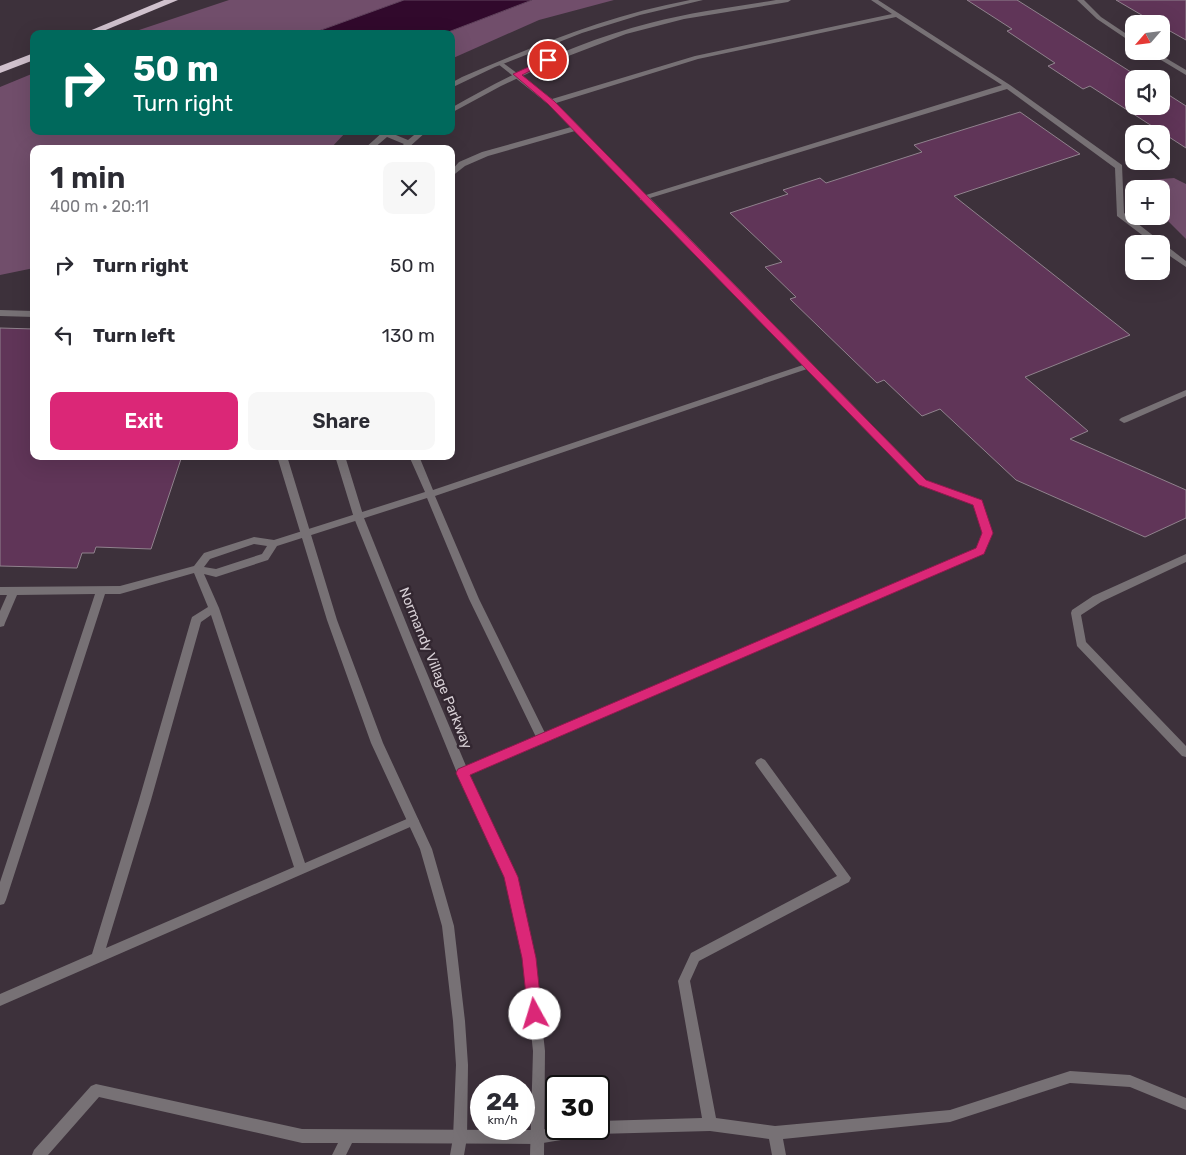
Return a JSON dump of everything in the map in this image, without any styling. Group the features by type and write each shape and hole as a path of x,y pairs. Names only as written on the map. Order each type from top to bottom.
{"highway":[{"path":"98,30 173,0"},
{"path":"0,70 30,58"}],"street":[{"path":"455,84 500,62 564,35 616,18 700,0"},
{"path":"455,109 516,74 580,47 651,25 788,0"},
{"path":"874,0 1008,86 1119,167 1120,214 1147,235"},
{"path":"1080,0 1099,18 1125,36"},
{"path":"551,102 697,57 897,15"},
{"path":"1163,60 1186,74"},
{"path":"463,773 980,551 988,533 978,503 923,482 551,102 500,62"},
{"path":"643,198 1008,86"},
{"path":"455,170 462,164 485,154 576,128"},
{"path":"373,145 385,135"},
{"path":"390,135 404,145"},
{"path":"406,145 419,135"},
{"path":"1170,253 1186,265"},
{"path":"0,313 30,314"},
{"path":"197,568 207,556 254,540 274,544 359,518 808,366"},
{"path":"1124,420 1186,393"},
{"path":"283,460 332,620 377,743 426,849 448,926 460,1021 462,1065 460,1138 457,1155"},
{"name":"Normandy Village Parkway","path":"341,460 359,518 463,773 511,877 529,958 539,1051 537,1155"},
{"path":"416,460 474,599 543,738"},
{"path":"0,591 120,590 197,568 216,573 265,558 274,544"},
{"path":"1186,558 1097,599 1076,613 1081,644 1186,753"},
{"path":"197,568 214,608 301,869"},
{"path":"0,900 101,590"},
{"path":"0,623 13,592"},
{"path":"97,958 145,800 196,620 214,608"},
{"path":"1176,742 1186,736"},
{"path":"710,1124 684,981 695,957 845,878 761,763"},
{"path":"0,1000 413,821"},
{"path":"610,1128 710,1124 775,1133 950,1116 1070,1077 1130,1081 1186,1104"},
{"path":"39,1155 96,1090 302,1136 460,1138 545,1136"},
{"path":"775,1133 779,1155"},
{"path":"339,1155 348,1137"}],"shaded area":[{"path":"229,0 404,0 321,30 139,30"},
{"path":"404,0 532,0 453,30 321,30"},
{"path":"532,0 614,0 539,20 455,57 455,30 453,30"},
{"path":"30,75 30,135 343,135 334,145 30,145 30,269 0,275 0,87"},
{"path":"1174,178 1186,184 1186,239 1170,223 1170,180 1151,180"}],"building":[{"path":"967,0 1017,0 1128,70 1125,70 1125,109 1090,86 1083,89 1048,66 1055,63 1007,31 1012,29"},
{"path":"1116,0 1186,0 1186,40 1170,31 1170,15 1142,15"},
{"path":"1170,96 1186,106 1186,148 1170,138 1170,125 1150,125 1135,115 1170,115"},
{"path":"1020,112 1080,154 954,196 1130,335 1025,377 1088,431 1070,439 1186,490 1186,518 1145,537 1016,480 940,409 922,416 884,380 877,383 790,299 796,297 765,267 782,262 730,213 788,194 783,190 820,178 826,183 922,152 914,145"},
{"path":"0,328 30,329 30,460 181,460 151,549 96,547 94,553 82,553 77,568 0,566"}],"route":[{"path":"535,1014 529,958 511,877 463,773 980,551 988,533 978,503 923,482 551,102 516,74 548,60"}]}
